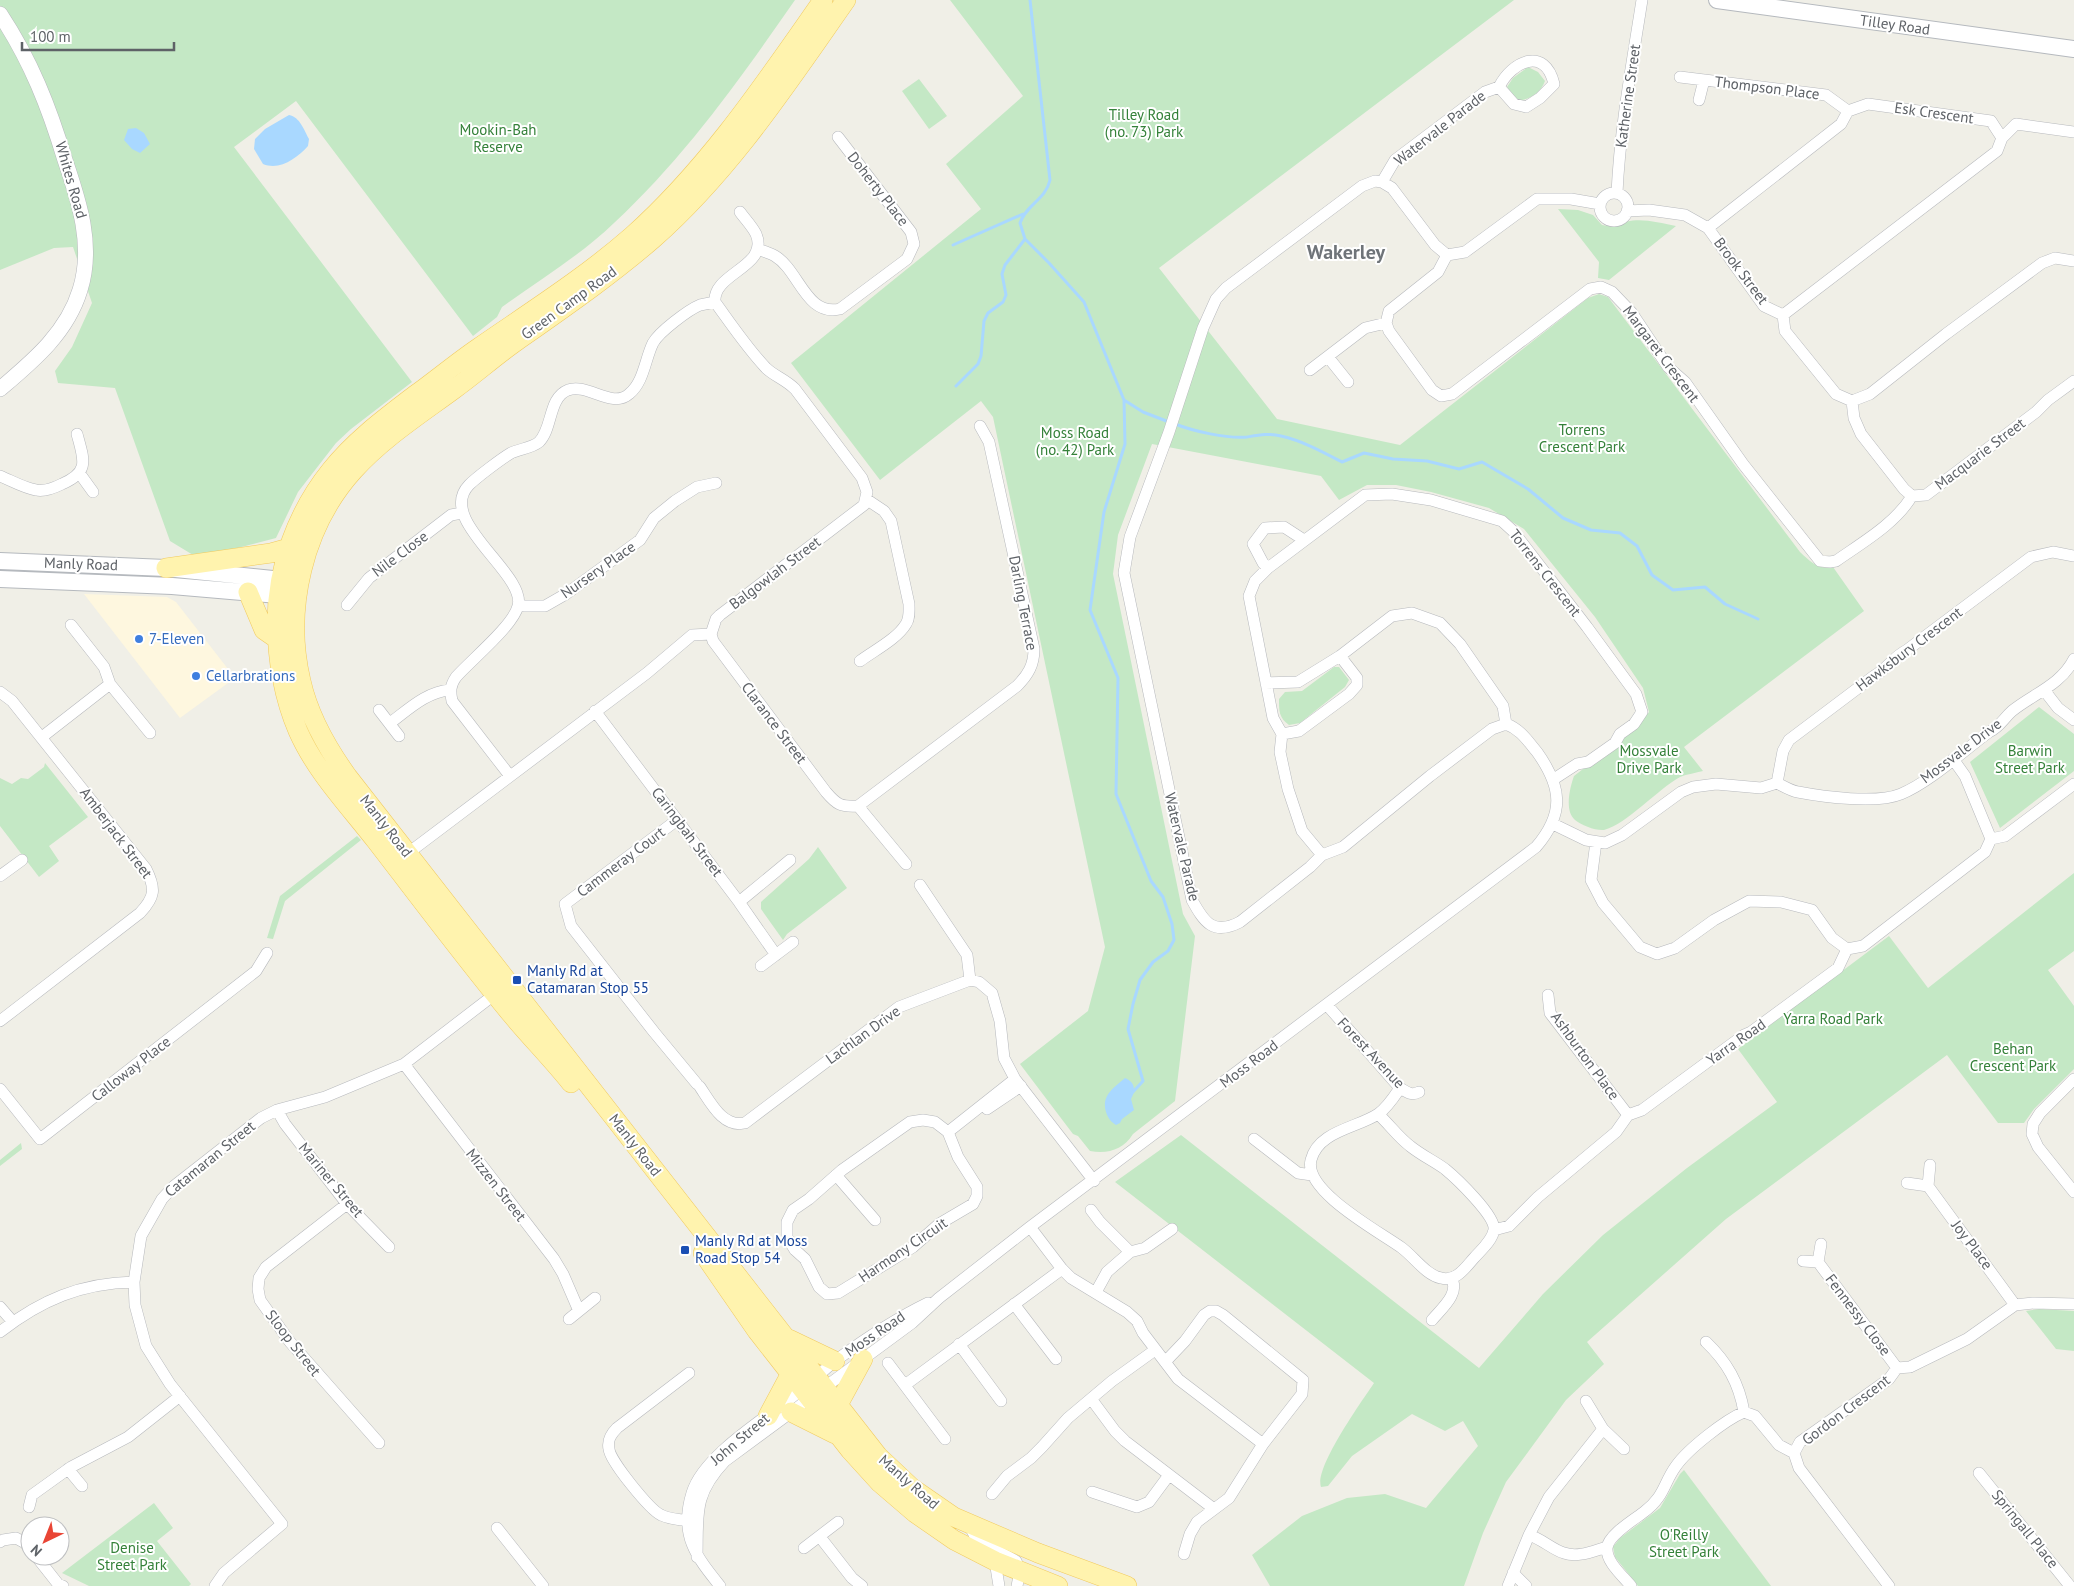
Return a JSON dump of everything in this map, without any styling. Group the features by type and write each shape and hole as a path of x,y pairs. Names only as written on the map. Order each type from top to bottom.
{"main road":[{"name":"Green Camp Road","path":"289,548 303,514 320,484 338,462 361,439 476,349 596,265 676,194 729,132 823,0"},
{"name":"Green Camp Road","path":"298,590 307,553 316,531 332,500 353,471 381,444 403,427 601,282 684,210 714,179 761,120 846,0"},
{"name":"Tilley Road","path":"1717,0 2074,49"},
{"path":"166,568 271,553 289,548"},
{"name":"Manly Road","path":"289,548 279,586 277,639 286,696 298,731 325,776 401,858"},
{"name":"Manly Road","path":"0,561 166,568 298,590 295,620 301,681 314,720 338,763 401,858 502,989 785,1337 840,1436 863,1465 908,1508 954,1540 994,1561 1019,1579 1058,1586"},
{"name":"Manly Road","path":"0,579 248,592 279,586"},
{"path":"248,592 264,630 277,639"},
{"name":"Manly Road","path":"502,989 560,1069 696,1243 740,1307 791,1373 838,1405 878,1456 894,1472 939,1508 969,1524 1127,1586"},
{"path":"785,1337 835,1361"},
{"path":"838,1405 863,1359"},
{"path":"768,1416 791,1373"},
{"path":"791,1412 840,1436"}],"street":[{"name":"Katherine Street","path":"1617,193 1630,69 1642,0"},
{"name":"Whites Road","path":"0,14 16,39 40,86 79,203 85,233 84,265 80,290 63,326 40,354 0,389"},
{"name":"Watervale Parade","path":"1498,87 1514,104 1526,107 1540,98 1554,84 1551,71 1537,60 1528,60 1502,80 1498,87 1486,92 1395,160 1382,182 1375,181 1362,186 1226,288 1216,298 1203,328 1167,436 1130,537 1124,573 1192,900 1203,921 1216,927 1230,927 1240,922 1310,867 1322,855 1342,846 1461,752 1492,729 1506,724"},
{"name":"Thompson Place","path":"1680,77 1826,95 1848,112"},
{"path":"1699,100 1704,80"},
{"name":"Esk Crescent","path":"1848,112 1868,104 1991,121 2002,138"},
{"path":"1708,228 1841,124 1848,112"},
{"path":"1783,315 1997,151 2002,138 2016,124 2072,134"},
{"name":"Doherty Place","path":"757,249 776,256 816,306 832,311 840,309 907,259 914,244 911,232 838,137"},
{"path":"1382,182 1392,188 1435,245 1447,255 1465,252 1537,199 1572,199 1600,204"},
{"path":"1617,193 1625,199 1627,211 1621,219 1611,220 1601,213 1600,204 1607,195 1617,193"},
{"name":"Brook Street","path":"1627,211 1649,210 1685,215 1708,228 1764,306 1783,315 1785,331 1836,394 1852,401"},
{"path":"740,212 756,234 757,249 750,262 720,285 714,294 715,302 768,370 786,380 795,388 862,478 867,492 866,499 884,510 891,521 909,604 909,618 898,633 860,661"},
{"path":"1310,370 1365,328 1386,323 1390,311 1438,272 1447,255"},
{"path":"1912,496 1898,482 1861,434 1854,418 1852,401 1870,394 1946,334 2042,263 2055,258 2074,261"},
{"name":"Margaret Crescent","path":"1386,323 1432,390 1441,396 1452,394 1590,289 1601,287 1612,292 1632,314 1668,367 1685,382 1743,464 1820,561 1836,561 1892,520 1906,507 1912,496"},
{"path":"510,776 452,701 450,690 456,676 513,618 519,604 517,594 510,581 468,524 462,513 461,502 468,486 511,453 539,442 548,426 554,404 565,391 575,388 587,389 608,397 627,396 636,388 653,342 693,309 715,302"},
{"path":"1328,357 1348,382"},
{"name":"Macquarie Street","path":"1912,496 1926,495 2074,381"},
{"name":"Darling Terrace","path":"858,806 1017,686 1025,678 1034,661 1034,648 989,442 980,426"},
{"path":"0,476 38,491 55,488 73,480 80,474 83,466 83,455 77,434"},
{"path":"80,474 93,492"},
{"name":"Nursery Place","path":"519,604 524,606 546,606 566,594 640,540 654,518 675,501 697,487 716,483"},
{"name":"Torrens Crescent","path":"1322,855 1302,831 1288,789 1280,752 1282,734 1272,718 1249,596 1255,581 1268,568 1365,495 1392,494 1431,500 1502,521 1513,530 1587,626 1636,694 1642,712 1634,724 1620,734 1615,744 1588,762 1577,764 1554,779"},
{"name":"Balgowlah Street","path":"711,634 712,628 720,615 857,511 866,499"},
{"name":"Nile Close","path":"347,605 369,578 451,515 462,513"},
{"path":"1268,568 1263,563 1253,544 1265,528 1284,526 1304,540"},
{"name":"Hawksbury Crescent","path":"1777,783 1783,751 1789,740 1885,669 1897,655 1907,650 2031,557 2053,552 2074,556"},
{"path":"1266,683 1298,682 1340,656 1392,616 1412,613 1440,623 1460,644 1503,706 1506,724 1525,736 1554,779 1557,789 1557,804 1552,824 1586,840 1604,843 1614,839 1681,792 1693,787 1716,784 1761,788 1777,783"},
{"path":"71,625 104,667 110,684 150,733"},
{"path":"401,858 647,673 692,636 711,634"},
{"name":"Clarance Street","path":"711,634 713,641 834,802 844,807 858,806"},
{"path":"1282,734 1299,731 1349,694 1357,685 1357,678 1340,656"},
{"name":"Mossvale Drive","path":"1777,783 1796,792 1872,799 1900,794 1927,779 1989,732 1997,729 2011,712 2044,690 2070,667 2074,659"},
{"path":"42,737 110,684"},
{"path":"390,724 429,694 450,690"},
{"path":"2044,690 2058,708 2074,720"},
{"name":"Amberjack Street","path":"0,692 12,700 42,737 146,869 153,883 152,896 148,905 140,913 0,1021"},
{"path":"379,710 399,736"},
{"name":"Caringbah Street","path":"595,711 739,902 776,955"},
{"path":"1596,842 1591,880 1603,902 1640,947 1658,954 1675,948 1714,920 1749,901 1781,902 1812,910 1832,938 1847,948 1864,946 1985,852 1991,839 1965,776 1952,759"},
{"path":"1991,839 2006,836 2074,784"},
{"path":"858,806 906,864"},
{"name":"Cammeray Court","path":"677,820 565,904 571,926 724,1119 736,1125"},
{"name":"Moss Road","path":"813,1388 863,1359 912,1323 939,1298 1030,1227 1094,1181 1536,847 1552,824"},
{"path":"0,876 22,860"},
{"path":"739,902 790,860"},
{"path":"920,885 968,955 970,980 979,982 992,993 1000,1022 1004,1058 1018,1083 1094,1181"},
{"path":"761,966 793,942"},
{"name":"Yarra Road","path":"1494,1230 1509,1226 1538,1197 1616,1132 1628,1115 1642,1110 1838,968 1847,948"},
{"name":"Calloway Place","path":"0,1089 40,1140 256,971 267,953"},
{"name":"Lachlan Drive","path":"736,1125 744,1123 899,1007 970,980"},
{"name":"Catamaran Street","path":"215,1586 224,1573 282,1524 180,1396 146,1346 135,1305 134,1282 141,1236 162,1199 185,1176 255,1122 277,1110 325,1097 404,1064 502,989"},
{"name":"Ashburton Place","path":"1548,995 1550,1013 1628,1115"},
{"name":"Forest Avenue","path":"1327,1005 1400,1088 1409,1093 1419,1092"},
{"name":"Mizzen Street","path":"404,1064 554,1260 563,1274 578,1311"},
{"path":"2074,1079 2040,1113 2033,1124 2032,1134 2038,1147 2074,1192"},
{"path":"948,1132 976,1112 986,1109 1018,1083"},
{"path":"1378,1114 1409,1146 1455,1178 1487,1214 1493,1224 1494,1230 1487,1244 1458,1275 1441,1279 1432,1274 1404,1250 1356,1218 1326,1193 1312,1175 1310,1169 1311,1158 1324,1142 1336,1132 1378,1114 1400,1088"},
{"name":"Mariner Street","path":"277,1110 285,1124 347,1204 389,1246"},
{"name":"Harmony Circuit","path":"923,1120 936,1122 948,1132 958,1157 976,1187 977,1196 973,1204 939,1224 899,1256 838,1293 827,1294 819,1287 804,1259 795,1250 787,1237 787,1222 793,1210 809,1199 836,1175 910,1122 923,1120"},
{"path":"1254,1139 1298,1173 1312,1175"},
{"path":"1907,1183 1928,1186 1930,1165"},
{"path":"836,1175 875,1220"},
{"name":"Joy Place","path":"1928,1186 2015,1305"},
{"name":"Sloop Street","path":"347,1204 266,1267 260,1278 258,1289 260,1300 290,1342 379,1443"},
{"path":"1091,1210 1100,1222 1130,1252"},
{"path":"1030,1227 1062,1270 1071,1278 1127,1312 1137,1321 1155,1350 1178,1379 1263,1444"},
{"path":"1096,1292 1106,1272 1130,1252 1145,1248 1172,1229"},
{"name":"Fennessy Close","path":"1821,1244 1818,1262 1897,1368"},
{"name":"Fennessy Close","path":"1803,1262 1818,1262"},
{"path":"905,1386 959,1344 1062,1270"},
{"path":"1432,1320 1454,1292 1455,1283 1451,1278"},
{"path":"0,1332 12,1322 53,1299 88,1286 134,1282"},
{"path":"569,1319 595,1298"},
{"name":"Moss Road","path":"813,1388 835,1361 888,1324 939,1298"},
{"path":"2015,1305 2033,1303 2074,1304"},
{"path":"1014,1304 1056,1359"},
{"name":"Gordon Crescent","path":"1889,1586 1799,1468 1794,1453 1800,1442 1889,1379 1897,1368 1910,1367 1966,1339 2015,1305"},
{"path":"0,1307 12,1322"},
{"path":"1165,1362 1185,1341 1204,1315 1210,1311 1216,1311 1303,1380 1302,1394 1263,1444 1229,1498 1197,1522 1190,1534 1184,1554"},
{"path":"1706,1342 1721,1356 1740,1390 1744,1412"},
{"path":"959,1344 1002,1400"},
{"path":"992,1494 1007,1476 1031,1458 1068,1418 1155,1350"},
{"path":"888,1363 945,1439"},
{"path":"689,1372 617,1428 612,1433 608,1444 614,1461 655,1511 668,1518 692,1521"},
{"name":"John Street","path":"692,1521 702,1495 715,1472 725,1461 791,1412 813,1388"},
{"name":"John Street","path":"720,1586 697,1557 690,1541 692,1493 702,1472 722,1452 768,1416 813,1388"},
{"path":"30,1507 32,1495 68,1469 128,1437 180,1396"},
{"path":"1092,1400 1115,1431 1125,1441 1214,1509"},
{"path":"1586,1401 1603,1430 1624,1449"},
{"path":"1630,1586 1609,1558 1607,1547 1611,1537 1656,1503 1684,1455 1734,1416 1744,1412 1755,1416 1779,1445 1794,1453"},
{"path":"1508,1586 1529,1535 1549,1497 1603,1430"},
{"path":"68,1469 82,1486"},
{"name":"Springall Place","path":"1979,1473 2070,1586"},
{"path":"1092,1492 1137,1507 1149,1502 1169,1475"},
{"path":"804,1548 838,1522"},
{"path":"969,1524 977,1540 1011,1556 1016,1561 1019,1579"},
{"path":"497,1528 543,1586"},
{"path":"1529,1535 1541,1539 1564,1553 1580,1555 1607,1547"},
{"path":"820,1537 852,1578 862,1586"},
{"path":"0,1542 16,1538 20,1540"},
{"path":"994,1561 999,1586"},
{"path":"44,1566 58,1584 63,1586"},
{"path":"1513,1573 1526,1586"}],"shaded area":[{"path":"84,594 167,597 176,602 235,678 180,718"}],"green space":[{"name":"Mookin-Bah Reserve","path":"0,0 795,0 754,59 710,116 640,198 588,246 502,307 497,317 473,336 296,101 234,147 412,382 351,429 336,443 298,492 276,538 198,558 170,541 115,388 58,383 55,371 72,347 92,303 73,247 54,248 0,270"},
{"path":"950,0 1514,0 1159,268 1277,419 1400,445 1588,298 1599,294 1608,297 1800,552 1811,562 1819,566 1833,567 1864,611 1684,747 1703,771 1680,777 1671,782 1622,821 1604,830 1597,830 1581,824 1572,816 1569,799 1574,776 1637,727 1649,712 1643,688 1595,617 1524,529 1489,508 1431,492 1396,485 1367,485 1339,500 1321,476 1152,444 1118,535 1113,574 1183,914 1195,936 1175,1101 1133,1134 1125,1144 1114,1150 1103,1152 1090,1151 1078,1136 1073,1134 1020,1064 1088,1011 1105,947 993,417 981,401 880,480 791,363 981,209 946,164 1023,96"},
{"path":"1528,67 1538,72 1545,81 1534,95 1517,101 1507,87 1513,78"},
{"path":"919,79 947,116 929,129 902,91"},
{"path":"1558,209 1578,210 1593,215 1602,225 1614,227 1637,220 1676,226 1609,280 1598,278 1599,262"},
{"path":"1334,667 1339,667 1349,680 1345,687 1300,723 1289,725 1283,720 1280,714 1279,699 1285,692 1302,691"},
{"name":"Barwin Street Park","path":"2039,707 2074,734 2074,771 2000,828 1970,762"},
{"path":"45,763 88,817 49,846 59,861 39,877 0,826 0,778 12,784 21,778 28,779 44,767"},
{"path":"357,836 361,840 285,901 273,939 267,938 280,896"},
{"path":"818,847 847,888 787,934 783,940 761,909 761,902 809,859"},
{"path":"2074,873 2074,951 2048,970 2074,1006 2074,1069 2034,1109 2024,1123 1998,1123 1947,1055 1726,1219 1587,1342 1604,1364 1566,1400 1506,1482 1483,1533 1464,1586 1270,1586 1252,1555 1302,1516 1347,1498 1385,1494 1426,1508 1478,1446 1463,1421 1445,1431 1412,1414 1352,1456 1328,1486 1321,1487 1321,1478 1332,1450 1374,1383 1115,1182 1181,1135 1479,1368 1543,1294 1603,1235 1687,1168 1777,1102 1738,1049 1889,936 1928,988"},
{"path":"21,1143 22,1149 0,1166 0,1160"},
{"path":"2039,1309 2074,1311 2074,1351 2056,1349 2026,1311"},
{"name":"O'Reilly Street Park","path":"1684,1470 1771,1586 1638,1586 1615,1557 1613,1547 1620,1538 1660,1508"},
{"name":"Denise Street Park","path":"154,1503 173,1528 157,1541 191,1584 189,1586 89,1586 62,1573"}],"water":[{"path":"289,115 296,118 301,124 309,139 308,146 299,155 282,165 269,166 263,164 254,149 255,139 265,129"},
{"path":"136,128 144,133 150,144 140,153 132,149 124,140 128,129"},
{"path":"1125,1078 1134,1087 1131,1099 1134,1110 1116,1125 1107,1114 1105,1101 1110,1092"}],"waterway":[{"path":"1030,0 1050,180 1048,187 1027,211 1020,223 1025,239 1084,302 1124,400 1125,444 1104,512 1090,610 1118,678 1116,794 1151,881 1163,897 1172,924 1174,940 1168,951 1153,962 1140,980 1133,1004 1128,1029 1143,1081 1132,1093"},
{"path":"953,245 1023,214"},
{"path":"956,386 978,364 981,356 984,321 988,313 1003,302 1006,295 1002,274 1005,265 1025,239"},
{"path":"1124,400 1143,412 1169,422"},
{"path":"1175,424 1220,436 1247,437 1268,434 1281,436 1305,444 1342,462 1364,453 1393,459 1427,461 1459,469 1482,462 1528,489 1563,518 1591,530 1620,533 1637,546 1652,575 1673,590 1705,587 1725,604 1758,619"}],"place":[{"name":"7-Eleven","path":"139,639"},
{"name":"Cellarbrations","path":"196,676"},
{"name":"Manly Rd at Catamaran Stop 55","path":"517,980"},
{"name":"Manly Rd at Moss Road Stop 54","path":"685,1250"}],"district":[{"name":"Wakerley","path":"1346,252"}],"park label":[{"name":"Tilley Road (no. 73) Park","path":"1144,124"},
{"name":"Torrens Crescent Park","path":"1582,438"},
{"name":"Moss Road (no. 42) Park","path":"1075,442"},
{"name":"Mossvale Drive Park","path":"1649,760"},
{"name":"Yarra Road Park","path":"1833,1019"},
{"name":"Behan Crescent Park","path":"2013,1058"}]}
